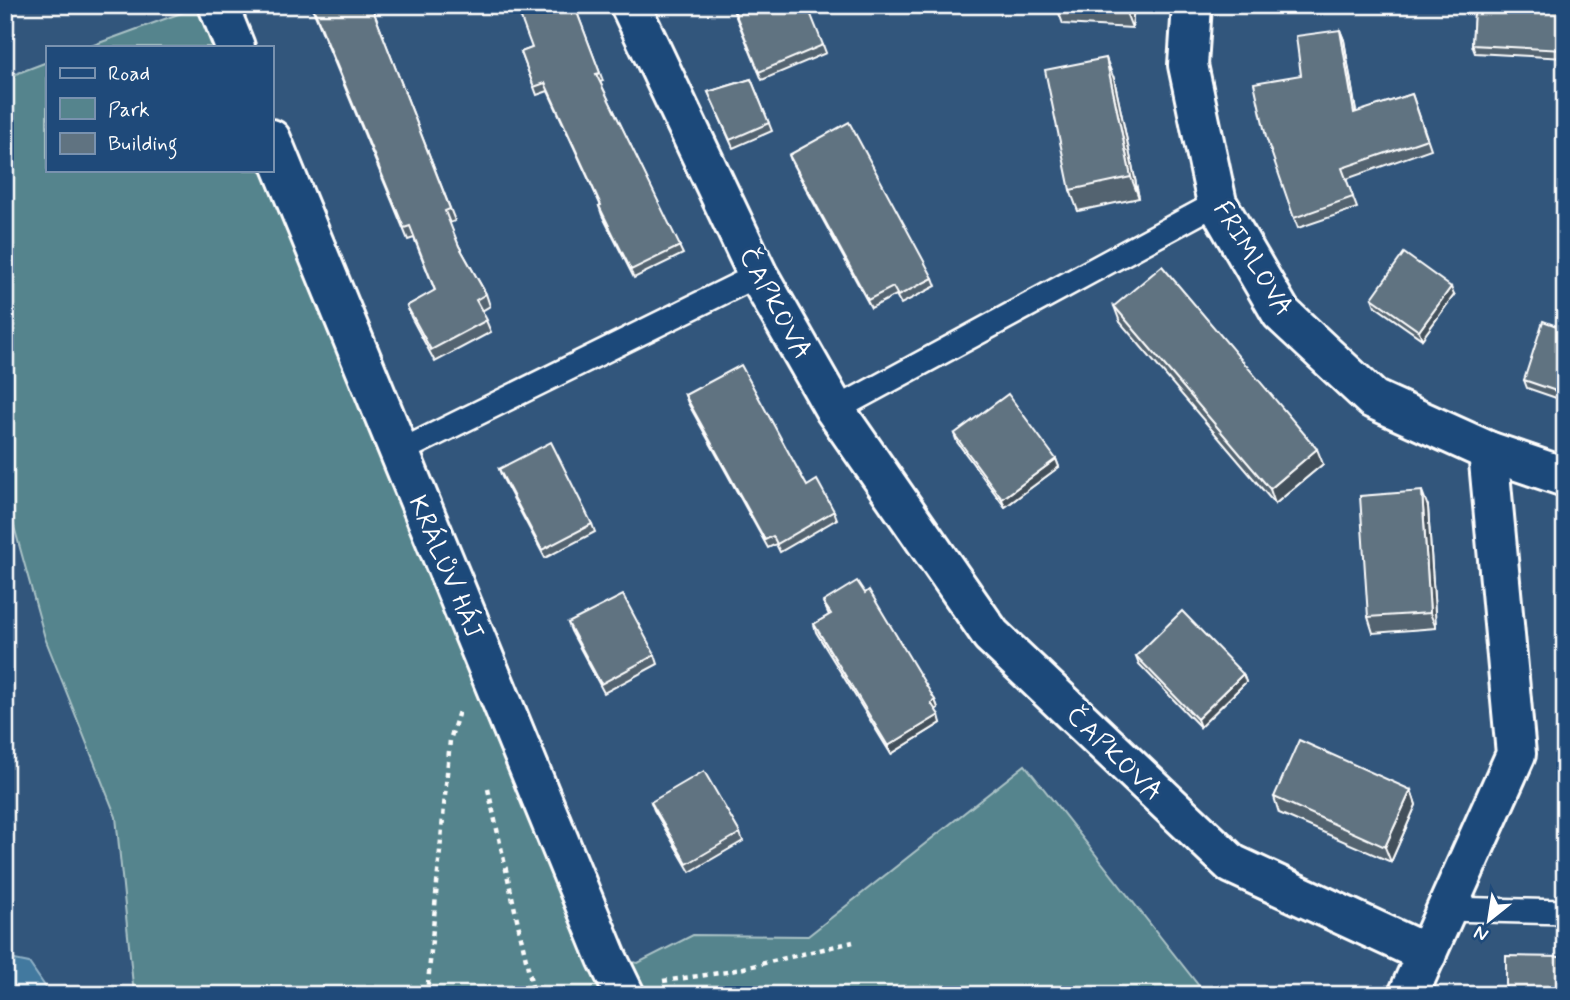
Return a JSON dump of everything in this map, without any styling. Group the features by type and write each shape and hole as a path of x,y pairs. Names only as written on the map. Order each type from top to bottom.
{"street":[{"path":"218,5 235,46"},
{"name":"ČAPKOVA","path":"630,5 758,275 835,410 991,635 1232,864 1427,954"},
{"name":"FRIMLOVA","path":"1192,5 1188,65 1217,203 1281,313 1373,399 1488,451 1565,477"},
{"name":"KRÁLŮV HÁJ","path":"273,144 623,991"},
{"path":"1408,995 1516,754 1488,451"}],"lane":[{"path":"835,410 1217,203"},
{"path":"399,452 758,275"},
{"path":"1447,909 1565,912"}],"path":[{"path":"426,995 450,740 466,688 483,654"},
{"path":"486,779 534,995"},
{"path":"623,991 727,972 853,943"}],"green space":[{"path":"203,5 234,46 91,46"},
{"path":"46,62 46,172 272,172 607,958 638,963 693,935 808,936 1025,765 1206,995 134,995 116,817 45,638 5,494 5,78"}],"water":[{"path":"5,958 29,963 51,995 5,995"}],"building":[{"path":"312,5 371,5 450,209 445,211 459,246 486,294 476,300 487,320 431,350 407,306 435,290 410,226 404,228"},
{"path":"516,5 575,7 600,73 596,74 680,246 631,270 599,206 601,205 545,83 534,87 521,52 532,48"},
{"path":"732,5 807,5 823,45 759,72"},
{"path":"1470,5 1565,5 1564,50 1472,45 1474,11"},
{"path":"1340,30 1354,113 1412,94 1427,139 1342,168 1353,197 1294,218 1266,137 1254,83 1301,75 1296,36"},
{"path":"1106,58 1131,177 1070,190 1045,70"},
{"path":"751,79 769,123 730,140 708,92"},
{"path":"849,122 933,278 898,296 893,287 868,300 789,155"},
{"path":"1404,253 1451,287 1419,331 1372,298"},
{"path":"1162,266 1317,449 1270,489 1114,306"},
{"path":"1543,321 1565,329 1565,394 1524,380"},
{"path":"741,365 807,486 817,480 834,511 777,544 773,536 765,540 685,395"},
{"path":"1008,394 1056,459 1002,499 954,434"},
{"path":"551,442 592,524 542,550 499,469"},
{"path":"1422,491 1430,613 1368,617 1360,496"},
{"path":"857,581 865,593 869,590 935,700 931,703 939,715 888,746 814,624 831,614 823,602"},
{"path":"1565,589 1565,658 1563,658"},
{"path":"623,595 655,655 601,684 568,623"},
{"path":"1182,611 1243,674 1197,719 1136,656"},
{"path":"1299,740 1411,790 1385,847 1274,797"},
{"path":"704,771 740,833 687,864 651,802"},
{"path":"1506,956 1565,957 1565,994 1506,993"}]}
